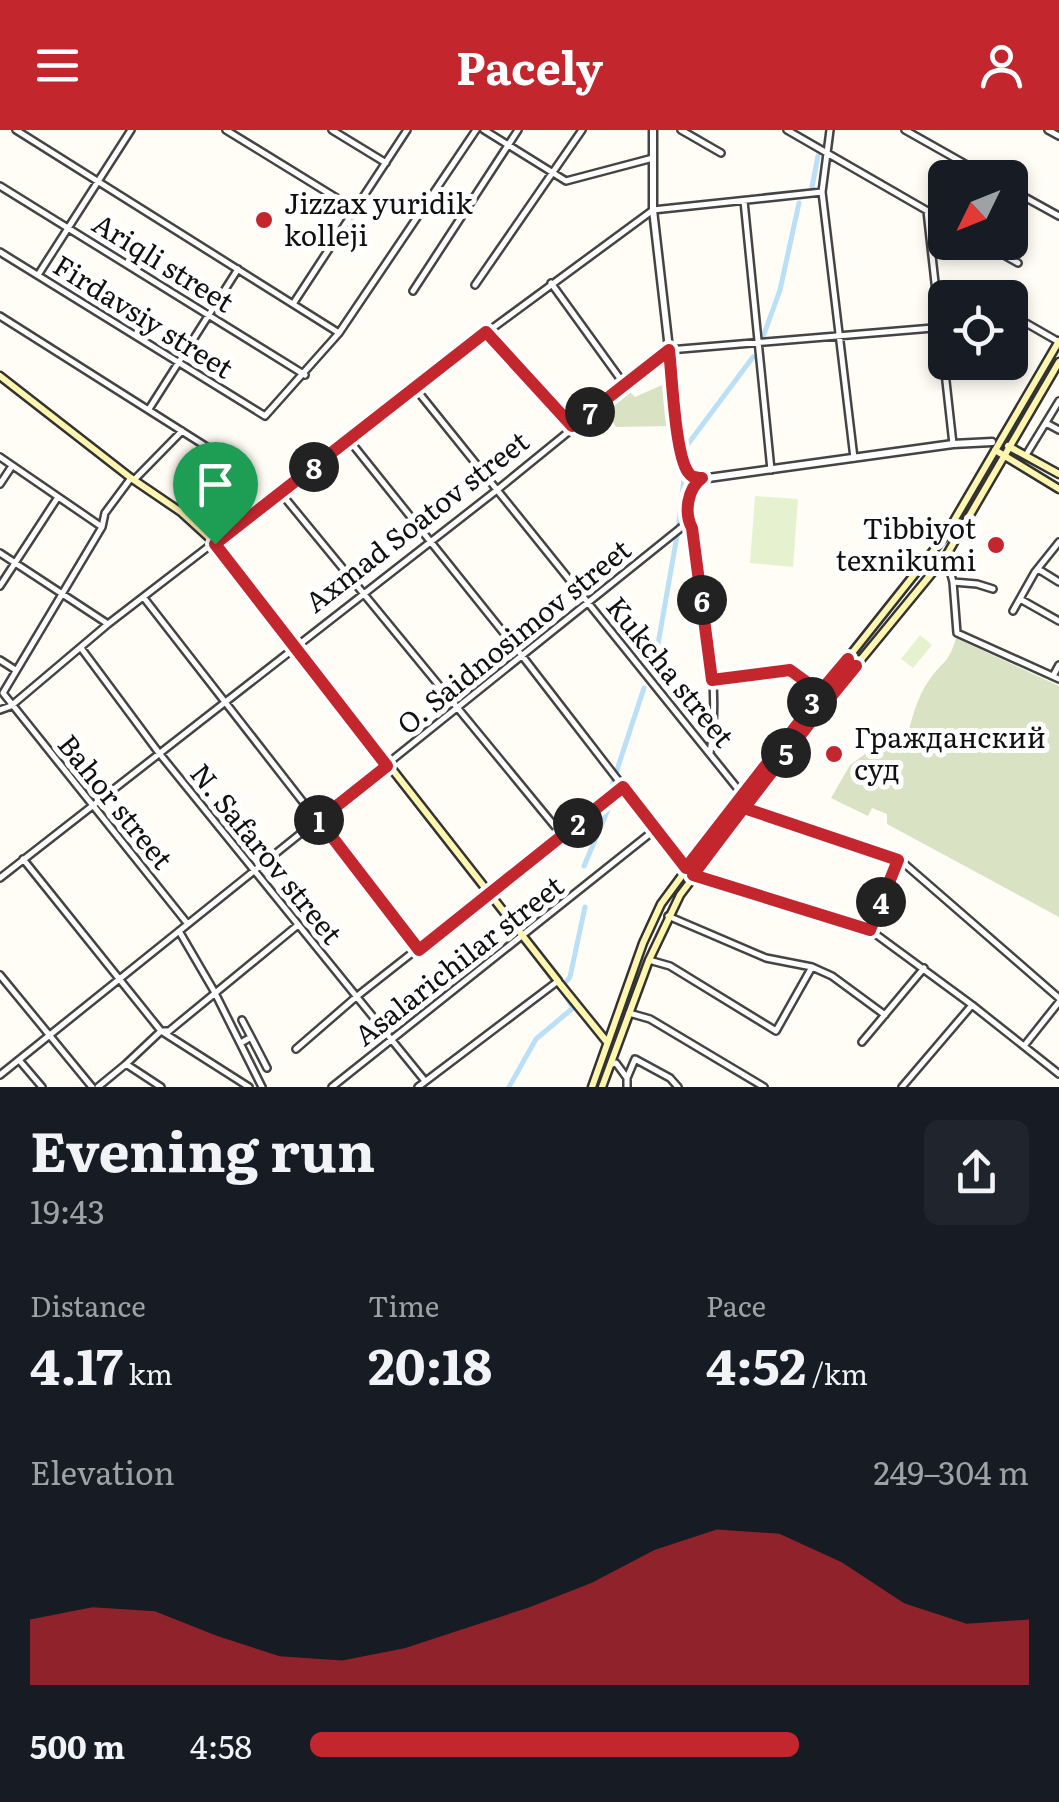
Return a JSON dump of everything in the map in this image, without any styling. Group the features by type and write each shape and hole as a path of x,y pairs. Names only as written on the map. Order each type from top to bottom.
{"main road":[{"path":"592,1087 660,904 819,693 944,536 1059,342"},
{"path":"602,1087 649,960 668,916 693,875 826,702 946,556 1059,362"},
{"path":"0,376 132,479 181,512 215,544 608,1043"},
{"path":"995,448 1010,446 1059,474"},
{"path":"995,448 1003,458 1059,489"},
{"path":"848,659 849,666 856,666"},
{"path":"819,693 826,696 826,702"}],"street":[{"path":"16,130 339,333"},
{"path":"38,275 129,133 119,130"},
{"path":"226,130 356,210"},
{"path":"332,130 386,163"},
{"path":"293,304 407,130"},
{"path":"305,375 339,333 476,130"},
{"path":"484,130 566,181 653,158"},
{"path":"412,291 518,130"},
{"path":"475,285 582,130"},
{"path":"654,130 653,210 686,468 692,477 954,444 995,448"},
{"path":"681,130 721,153"},
{"path":"786,130 927,211 936,280"},
{"path":"830,130 822,192 854,458"},
{"path":"905,130 958,160"},
{"path":"1048,130 1059,136"},
{"name":"Ariqli street","path":"0,186 305,375"},
{"path":"0,710 12,706 108,624 486,332 653,210 822,192"},
{"path":"1028,199 1059,216"},
{"path":"744,201 770,470"},
{"name":"Firdavsiy street","path":"0,252 265,416 305,375"},
{"path":"1011,260 1018,264"},
{"path":"150,409 238,269"},
{"path":"551,283 624,384"},
{"path":"0,316 218,454"},
{"path":"1028,325 1059,342"},
{"path":"669,350 928,328"},
{"path":"486,332 572,426"},
{"name":"Axmad Soatov street","path":"0,878 497,490 669,350"},
{"path":"947,380 954,444"},
{"name":"Kukcha street","path":"415,388 742,794"},
{"path":"1026,456 1059,401"},
{"path":"1046,423 1059,430"},
{"path":"12,706 3,693 102,527 104,513 132,479 182,431"},
{"path":"349,440 523,656 686,868"},
{"path":"0,457 102,527"},
{"path":"0,484 12,466"},
{"path":"702,478 691,489 688,520 716,716 710,752"},
{"path":"280,492 562,835"},
{"path":"0,586 58,497"},
{"name":"O. Saidnosimov street","path":"0,1075 688,520"},
{"path":"1013,610 1059,542"},
{"path":"0,553 108,624"},
{"path":"946,556 953,582 957,634 1056,678 1059,665"},
{"path":"1038,570 1059,582"},
{"path":"953,582 993,589"},
{"path":"144,598 419,950"},
{"path":"1020,599 1059,621"},
{"name":"N. Safarov street","path":"81,648 159,753 425,1082"},
{"path":"0,660 14,670"},
{"path":"712,680 790,670 819,693"},
{"name":"Bahor street","path":"12,706 187,924"},
{"path":"296,1049 356,997 623,787"},
{"path":"744,808 898,860 1059,1000 1024,1046"},
{"name":"Asalarichilar street","path":"332,1087 656,828"},
{"path":"23,860 162,1031 250,1087"},
{"path":"870,930 898,860"},
{"path":"693,875 870,930 1059,1074"},
{"path":"668,916 766,958 812,967 832,976 885,1015"},
{"path":"0,975 95,1087 298,925"},
{"path":"179,930 262,1087"},
{"path":"649,960 670,966 776,1031 812,967"},
{"path":"862,1042 924,968"},
{"path":"418,1087 560,984"},
{"path":"902,1087 972,1004"},
{"path":"630,1013 650,1019 762,1087"},
{"path":"242,1020 268,1068"},
{"path":"241,1044 251,1037"},
{"path":"626,1078 635,1058 678,1087"},
{"path":"19,1060 42,1087"},
{"path":"610,1065 616,1062 627,1087"},
{"path":"126,1064 160,1087"}],"green space":[{"path":"669,382 673,426 616,427 606,412 630,392 635,397"},
{"path":"755,496 798,499 793,567 750,563"},
{"path":"920,635 932,645 913,668 901,659"},
{"path":"956,638 1059,686 1059,917 887,824 887,814 872,808 868,816 831,798 850,765 880,739 904,750 920,695 948,658"}],"waterway":[{"path":"812,187 818,156"},
{"path":"763,337 780,290 799,203"},
{"path":"654,667 678,530 688,444 753,357"},
{"path":"920,527 921,529 920,530 919,528 920,527"},
{"path":"610,791 644,688"},
{"path":"584,866 610,805"},
{"path":"509,1087 536,1039 573,1008 561,988 570,977 585,907"}],"place":[{"name":"Jizzax yuridik kolleji","path":"264,220"},
{"name":"Tibbiyot texnikumi","path":"996,545"},
{"name":"Гражданский суд","path":"834,754"}],"route":[{"path":"215,544 387,766 319,820 419,950 623,787 686,868 821,694 826,696 826,702 744,808 898,860 870,930 693,875 744,808 794,743 826,702 856,666 849,666 848,659 820,692 790,670 712,680 688,520 691,489 702,478 692,477 681,453 669,350 572,426 486,332 215,544"}]}
